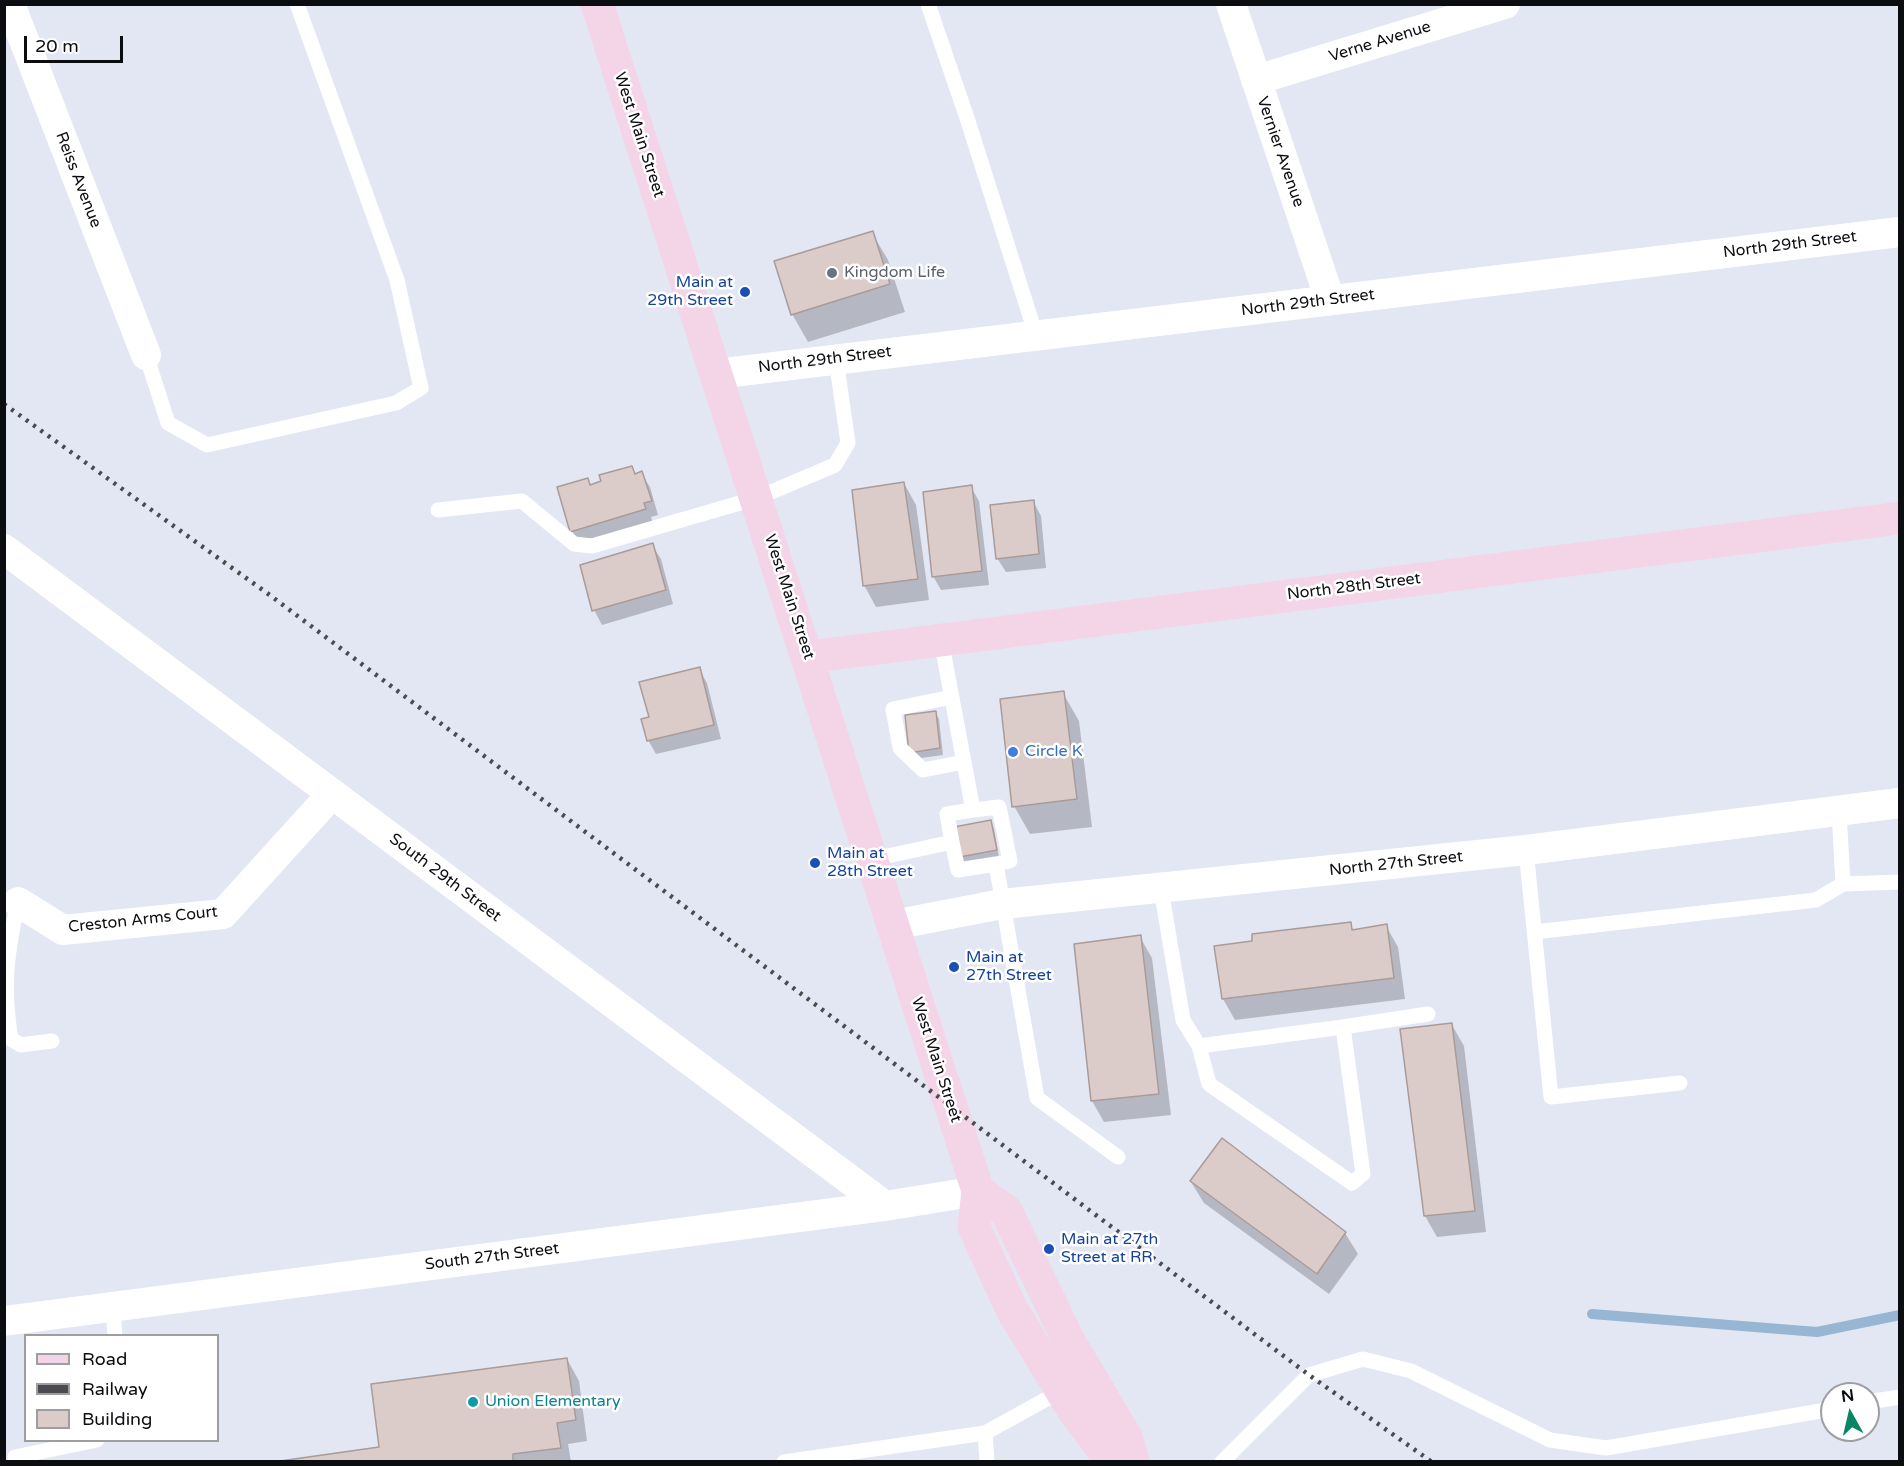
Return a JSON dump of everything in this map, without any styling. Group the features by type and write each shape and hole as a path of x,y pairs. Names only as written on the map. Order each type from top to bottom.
{"main road":[{"name":"West Main Street","path":"597,4 874,859 978,1191"},
{"name":"North 28th Street","path":"808,657 1899,518"},
{"path":"978,1191 1006,1211 1069,1341 1127,1439 1133,1461 1110,1459 1061,1391 1012,1310 974,1227 978,1191"}],"street":[{"name":"Reiss Avenue","path":"10,4 146,355"},
{"name":"Vernier Avenue","path":"1231,4 1330,300"},
{"name":"Verne Avenue","path":"1256,80 1505,4"},
{"name":"North 29th Street","path":"716,374 1899,232"},
{"name":"South 29th Street","path":"4,549 885,1206"},
{"name":"Creston Arms Court","path":"9,907 63,930 223,914 332,794"},
{"name":"North 27th Street","path":"893,925 1002,904 1526,850 1899,803"},
{"name":"South 27th Street","path":"4,1321 114,1321 978,1191"}],"lane":[{"path":"146,355 168,423 207,445 396,403 421,388 397,280 297,4"},
{"path":"928,4 1036,335"},
{"path":"438,510 522,501 574,544 592,546 756,498 835,465 848,443 836,359"},
{"path":"941,640 973,810"},
{"path":"952,697 893,709 900,748 923,770 964,762"},
{"path":"999,807 1010,861 958,870 947,814 973,810 999,807"},
{"path":"1839,811 1843,884"},
{"path":"874,859 952,842"},
{"path":"1526,850 1551,1097 1680,1083"},
{"path":"996,864 1037,1098 1118,1157"},
{"path":"1534,932 1816,900 1843,884 1899,882"},
{"path":"1161,889 1183,1020 1199,1046 1209,1084 1352,1183 1363,1174 1343,1027"},
{"path":"9,907 5,1005 11,1039 21,1045 52,1041"},
{"path":"1199,1046 1428,1014"},
{"path":"1222,1461 1310,1375 1363,1359 1411,1371 1550,1440 1606,1448 1820,1411"},
{"path":"784,1461 985,1433 1061,1391"},
{"path":"1880,1400 1899,1397"},
{"path":"985,1433 987,1461"},
{"path":"16,1461 15,1457 87,1442"}],"building":[{"name":"Kingdom Life","path":"873,231 890,284 791,315 774,261"},
{"path":"632,466 635,474 642,471 652,501 644,503 646,509 570,532 557,487 588,478 590,485 601,481 599,475"},
{"path":"904,482 918,579 863,586 852,490"},
{"path":"972,485 982,571 932,577 923,492"},
{"path":"1034,500 1039,554 996,559 990,505"},
{"path":"653,543 666,590 592,611 580,565"},
{"path":"700,667 714,725 647,741 641,719 649,717 639,682"},
{"path":"1064,691 1077,799 1012,807 1000,699"},
{"path":"936,711 940,748 909,753 905,715"},
{"path":"991,820 997,850 960,857 954,827"},
{"path":"1351,922 1352,930 1387,924 1394,978 1222,999 1214,946 1252,941 1252,934"},
{"path":"1141,935 1159,1094 1091,1101 1074,944"},
{"path":"1452,1023 1475,1211 1424,1216 1400,1029"},
{"path":"1222,1138 1346,1232 1317,1274 1190,1181"},
{"name":"Union Elementary","path":"567,1358 576,1420 557,1423 561,1448 513,1454 513,1462 273,1462 379,1447 371,1384"}],"waterway":[{"path":"1592,1314 1817,1332 1900,1315"}],"railway":[{"path":"4,404 267,593 1309,1375 1432,1462"}],"place":[{"name":"Kingdom Life","path":"832,273"},
{"name":"Main at 29th Street","path":"745,292"},
{"name":"Circle K","path":"1013,752"},
{"name":"Main at 28th Street","path":"815,863"},
{"name":"Main at 27th Street","path":"954,967"},
{"name":"Main at 27th Street at RR","path":"1049,1249"},
{"name":"Union Elementary","path":"473,1402"}]}
